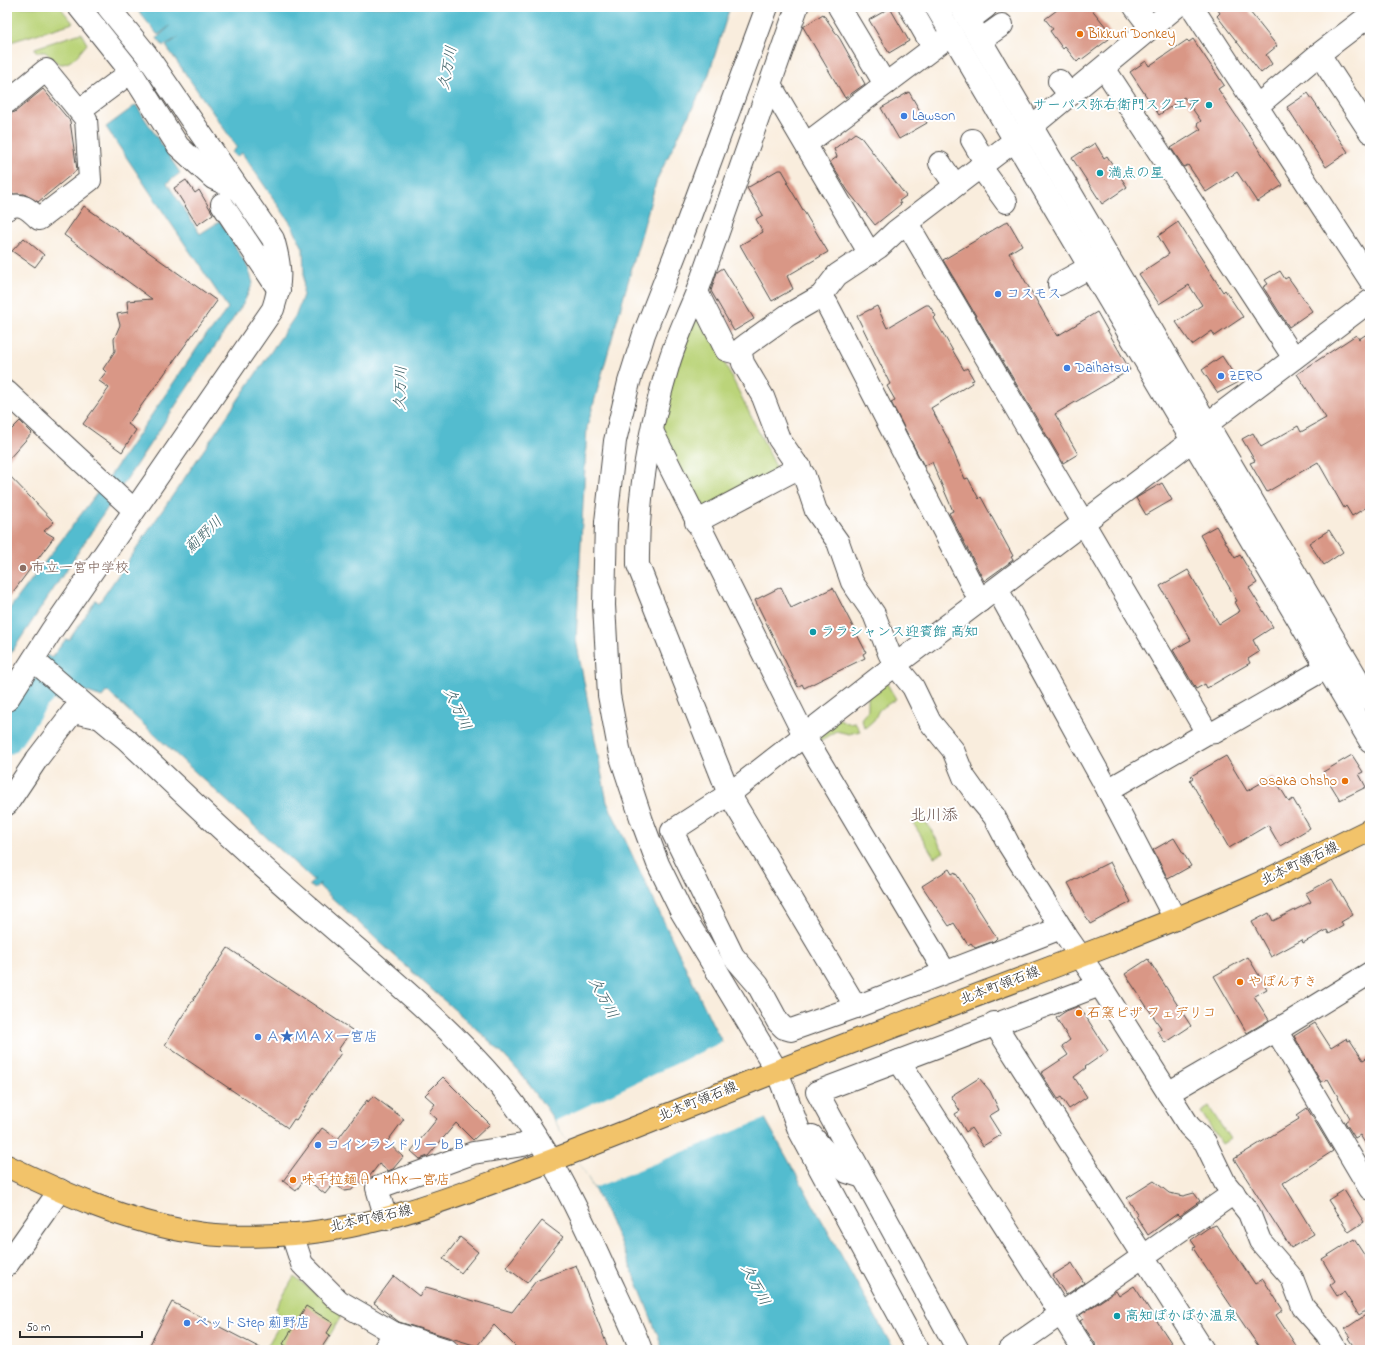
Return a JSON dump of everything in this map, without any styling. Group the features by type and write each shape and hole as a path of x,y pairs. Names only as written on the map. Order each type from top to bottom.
{"main road":[{"name":"北本町領石線","path":"7,1166 103,1208 151,1223 190,1232 243,1235 292,1234 386,1219 448,1200 556,1160 771,1073 1175,919 1253,886 1370,830"}],"street":[{"path":"79,7 131,72 178,146 213,178 239,190"},
{"path":"7,700 134,510 273,309 279,290 281,274 279,257 274,239 146,54 108,7"},
{"path":"762,1045 745,1021 681,911 658,864 642,821 620,754 609,695 604,605 606,522 615,441 629,382 644,334 688,224 766,7"},
{"path":"797,7 771,86 697,292 668,365 652,431 638,532 638,566 729,794 856,1007"},
{"path":"839,7 885,84"},
{"path":"910,7 928,56"},
{"path":"936,7 1090,267 1200,432 1370,700"},
{"path":"986,7 965,13 1031,127 1200,432 1326,668 1370,742"},
{"path":"1135,7 1151,28"},
{"path":"1176,7 1104,68 1065,88 1031,127 955,185 870,254 837,275 821,296 788,314 742,348 741,354 746,370 763,396 777,435 800,467 808,484 816,511 838,542 852,582 874,614 888,653 913,687 930,722 953,750 964,777 994,816 1008,845 1061,928 1100,984 1189,1126 1204,1142 1213,1157 1218,1171 1249,1213 1260,1241 1288,1273 1297,1289 1303,1307 1326,1333 1336,1350"},
{"path":"1192,7 1370,280"},
{"path":"1257,106 1370,15"},
{"path":"981,40 1002,25"},
{"path":"806,144 885,84 928,56 952,34"},
{"path":"1320,54 1370,132"},
{"path":"1104,68 1294,358"},
{"path":"7,102 46,70 86,119 90,180 39,219 26,207 19,206 7,209"},
{"path":"80,110 131,72"},
{"path":"771,86 870,254"},
{"path":"972,140 982,164 1006,202"},
{"path":"940,163 955,185"},
{"path":"222,204 279,290"},
{"path":"907,223 1207,733"},
{"path":"1059,284 1090,267"},
{"path":"697,292 726,350 741,354"},
{"path":"821,296 827,304 988,595 1108,790 1175,919"},
{"path":"863,1177 847,1172 822,1148 794,1114 771,1073 762,1045 758,1018 733,956 672,831 729,794 814,745 896,665 1083,523 1294,358 1370,301"},
{"path":"7,392 134,510"},
{"path":"652,431 696,522 814,745 901,886 945,972"},
{"path":"696,522 800,467"},
{"path":"33,660 126,739 310,908 437,1021 500,1087 536,1139 556,1160 641,1350"},
{"path":"1108,790 1207,733 1215,732 1326,668"},
{"path":"7,804 37,758 74,712 91,710"},
{"path":"733,956 758,985 778,1022 784,1028 791,1030 798,1029 1061,928"},
{"path":"1168,1093 1368,977"},
{"path":"958,1350 817,1092 994,1023 1100,984"},
{"path":"994,1023 1203,1350"},
{"path":"1276,1030 1370,1189"},
{"path":"899,1061 1084,1350"},
{"path":"794,1114 799,1130 918,1350"},
{"path":"386,1219 377,1188 473,1153 523,1145 536,1139"},
{"path":"7,1265 60,1190"},
{"path":"1009,1350 1142,1255 1234,1194"},
{"path":"292,1234 302,1264 318,1283 389,1342 447,1350"}],"green space":[{"path":"7,7 60,7 73,23 7,43"},
{"path":"81,33 87,44 74,58 66,63 58,63 45,52 36,52 35,48"},
{"path":"702,317 778,471 704,508 697,505 661,432 671,384 694,318"},
{"path":"886,682 896,699 879,710 874,720 865,728 861,719 868,710 868,695"},
{"path":"838,718 847,723 855,722 860,731 849,734 836,731 818,742 819,733"},
{"path":"922,815 944,852 934,857 912,821"},
{"path":"1209,1107 1230,1139 1222,1144 1201,1112"},
{"path":"294,1277 343,1313 321,1350 265,1350 279,1326 276,1308"}],"water":[{"name":"久万川","path":"135,7 730,7 708,77 657,179 587,427 576,640 607,802 713,1025 894,1350 663,1350 650,1314 620,1243 586,1174 547,1109 524,1078 505,1056 319,886 320,883 315,889 309,885 315,879 313,880 107,691 102,697 79,689 56,701 35,682 47,655 51,658 66,639 69,640 96,600 99,603 296,315 303,295 303,248 291,224 242,153 236,157 232,152 237,147 166,46 179,37 163,46 157,38 170,26 158,35"},
{"path":"136,105 180,173 167,183 200,234 220,221 248,268 253,283 243,304 7,659 7,612 110,476 206,335 211,331 228,308 106,127"}],"pier":[{"path":"724,1041 767,1118 594,1188 555,1121"}],"building":[{"name":"Bikkuri Donkey","path":"1061,7 1090,7 1110,32 1106,35 1109,39 1077,62 1065,47 1063,49 1050,31 1053,29 1045,19"},
{"path":"1216,7 1246,7 1277,46 1266,55 1272,64 1261,73 1217,16 1220,13"},
{"path":"890,8 909,41 889,53 869,20"},
{"path":"823,14 840,39 865,84 845,98 803,27"},
{"name":"サーパス弥右衛門スクエア","path":"1193,39 1224,85 1218,89 1283,185 1257,202 1237,172 1206,192 1188,165 1184,167 1171,148 1201,129 1197,124 1201,121 1184,97 1159,115 1130,72 1146,61 1149,66 1187,40 1189,42"},
{"path":"43,89 70,121 77,170 38,202 24,194 7,194 7,114 15,112"},
{"name":"Lawson","path":"909,92 927,123 899,139 881,108"},
{"path":"1308,93 1348,152 1326,167 1287,107"},
{"path":"855,133 860,136 906,196 899,201 901,204 875,225 848,191 830,162 837,157 834,149"},
{"name":"満点の星","path":"1095,143 1104,158 1107,156 1127,187 1102,204 1072,158"},
{"path":"778,170 782,170 789,182 787,183 828,252 787,276 793,289 772,301 740,245 763,232 756,219 763,215 747,188"},
{"path":"186,180 195,193 199,190 213,214 197,225 174,188"},
{"path":"84,206 217,301 128,424 136,430 122,452 83,424 109,388 99,381 106,372 103,369 115,351 114,339 120,325 117,314 128,312 127,301 152,299 64,235"},
{"path":"1008,221 1022,245 1009,253 1057,336 1097,312 1130,370 1055,414 1078,454 1063,463 943,260"},
{"path":"1178,222 1223,292 1225,290 1243,317 1215,336 1212,331 1192,345 1176,322 1202,305 1189,285 1159,304 1139,274 1169,254 1158,236"},
{"path":"24,238 44,255 35,267 12,251"},
{"path":"723,268 754,319 734,331 711,291 717,272"},
{"path":"1280,271 1285,279 1288,277 1312,311 1289,327 1263,287 1268,284 1265,280"},
{"path":"926,305 929,305 936,316 934,318 964,370 967,368 974,380 971,381 972,383 931,408 947,437 965,479 968,478 979,499 981,497 1013,556 1011,557 1013,560 984,581 949,513 953,511 932,462 924,466 891,402 895,400 887,386 890,384 857,316 877,306 887,328"},
{"path":"1370,332 1370,505 1352,516 1346,506 1344,508 1318,462 1267,492 1250,463 1255,461 1242,439 1253,433 1261,447 1298,426 1301,432 1326,418 1297,374 1356,335 1359,339"},
{"name":"ZERO","path":"1222,356 1239,382 1218,393 1202,370"},
{"path":"20,421 32,433 7,461 7,434"},
{"name":"市立一宮中学校","path":"7,473 54,522 44,531 54,537 7,600"},
{"path":"1162,483 1172,500 1146,515 1136,498"},
{"path":"1216,526 1235,558 1240,555 1257,583 1249,588 1273,627 1253,640 1259,652 1248,659 1250,663 1207,688 1205,684 1196,689 1173,650 1191,640 1160,586 1188,570 1219,624 1240,611 1235,602 1237,601 1200,535"},
{"path":"1329,530 1343,552 1324,565 1309,543"},
{"name":"ララシャンス迎賓館 高知","path":"781,587 791,608 833,588 866,652 863,654 865,658 804,688 802,684 798,687 755,600"},
{"name":"Osaka Ohsho","path":"1352,755 1363,772 1359,774 1366,787 1340,800 1323,772"},
{"path":"1226,756 1247,791 1273,776 1289,802 1293,799 1310,828 1280,846 1268,825 1229,848 1190,780 1193,778 1191,776"},
{"path":"1174,838 1191,866 1168,879 1153,850"},
{"path":"1110,862 1131,902 1090,924 1068,883"},
{"path":"949,869 952,874 955,872 997,938 994,941 975,948 971,943 968,945 954,923 949,926 922,886"},
{"path":"1332,879 1353,915 1341,922 1343,926 1329,934 1327,930 1303,943 1302,940 1271,957 1252,922 1269,913 1273,921 1311,902 1306,893"},
{"name":"Ａ★ＭＡＸ一宮店","path":"228,948 352,1030 338,1050 341,1053 296,1120 294,1119 288,1128 165,1045 179,1021"},
{"name":"やぽんすき","path":"1248,957 1267,989 1254,996 1269,1020 1247,1033 1214,976"},
{"path":"1148,959 1191,1026 1165,1043 1157,1031 1161,1028 1125,974"},
{"path":"1079,1006 1108,1051 1085,1067 1086,1068 1074,1077 1087,1097 1069,1109 1061,1097 1058,1099 1041,1073 1068,1055 1062,1046 1070,1040 1056,1018 1066,1011"},
{"path":"1315,1023 1331,1048 1347,1038 1348,1041 1350,1040 1363,1060 1370,1056 1370,1151 1360,1135 1355,1138 1345,1122 1350,1118 1328,1079 1321,1082 1294,1036"},
{"path":"443,1077 490,1124 473,1140 456,1123 428,1156 420,1159 411,1151 437,1119 429,1112 435,1104 425,1095"},
{"path":"979,1078 990,1091 999,1110 989,1116 1001,1135 983,1146 971,1128 966,1132 955,1114 960,1111 951,1096"},
{"path":"373,1096 404,1119 387,1142 403,1157 393,1169 388,1171 379,1164 363,1185 358,1181 352,1190 344,1191 334,1183 325,1194 305,1178 296,1191 283,1181 322,1128 338,1139 367,1100 368,1102"},
{"path":"1307,1108 1333,1151 1283,1183 1314,1234 1291,1248 1234,1159 1299,1119 1297,1115"},
{"path":"1154,1181 1169,1193 1183,1196 1194,1193 1200,1201 1179,1216 1177,1214 1148,1235 1127,1198"},
{"path":"1344,1190 1364,1222 1349,1232 1328,1200"},
{"path":"542,1221 563,1237 527,1283 506,1267"},
{"path":"1216,1225 1255,1284 1263,1279 1283,1310 1276,1315 1299,1350 1261,1350 1217,1285 1193,1248 1196,1247 1191,1240 1208,1228"},
{"path":"460,1237 478,1252 461,1273 443,1259"},
{"path":"1354,1239 1370,1264 1370,1308 1359,1315 1344,1292 1337,1296 1330,1285 1335,1281 1322,1259"},
{"path":"1072,1263 1084,1283 1066,1295 1053,1275"},
{"path":"576,1265 609,1350 519,1350 494,1325 477,1346 399,1322 374,1303 394,1276 419,1296 426,1287 512,1312 536,1281"},
{"name":"高知ぽかぽか温泉","path":"1134,1286 1176,1350 1096,1350 1095,1343 1080,1321 1083,1319 1080,1315 1116,1291 1119,1296"},
{"name":"ペットStep 薊野店","path":"172,1302 264,1350 147,1350"},
{"path":"306,1306 333,1323 327,1333 330,1335 320,1350 292,1350 283,1344"},
{"path":"1370,1312 1370,1350 1356,1350 1348,1338 1350,1336 1345,1329"}],"waterway":[{"name":"薊野川","path":"7,740 36,697 71,663"}],"place":[{"name":"Bikkuri Donkey","path":"1080,34"},
{"name":"サーパス弥右衛門スクエア","path":"1209,105"},
{"name":"Lawson","path":"904,116"},
{"name":"満点の星","path":"1100,173"},
{"name":"コスモス","path":"998,294"},
{"name":"Daihatsu","path":"1067,368"},
{"name":"ZERO","path":"1221,376"},
{"name":"市立一宮中学校","path":"23,568"},
{"name":"ララシャンス迎賓館 高知","path":"813,632"},
{"name":"Osaka Ohsho","path":"1345,781"},
{"name":"やぽんすき","path":"1240,982"},
{"name":"石窯ピザ フェデリコ","path":"1079,1013"},
{"name":"Ａ★ＭＡＸ一宮店","path":"258,1037"},
{"name":"コインランドリーｂＢ","path":"318,1145"},
{"name":"味千拉麺 A・MAX一宮店","path":"293,1180"},
{"name":"高知ぽかぽか温泉","path":"1117,1316"},
{"name":"ペットStep 薊野店","path":"187,1323"}],"district":[{"name":"北川添","path":"934,816"}]}
